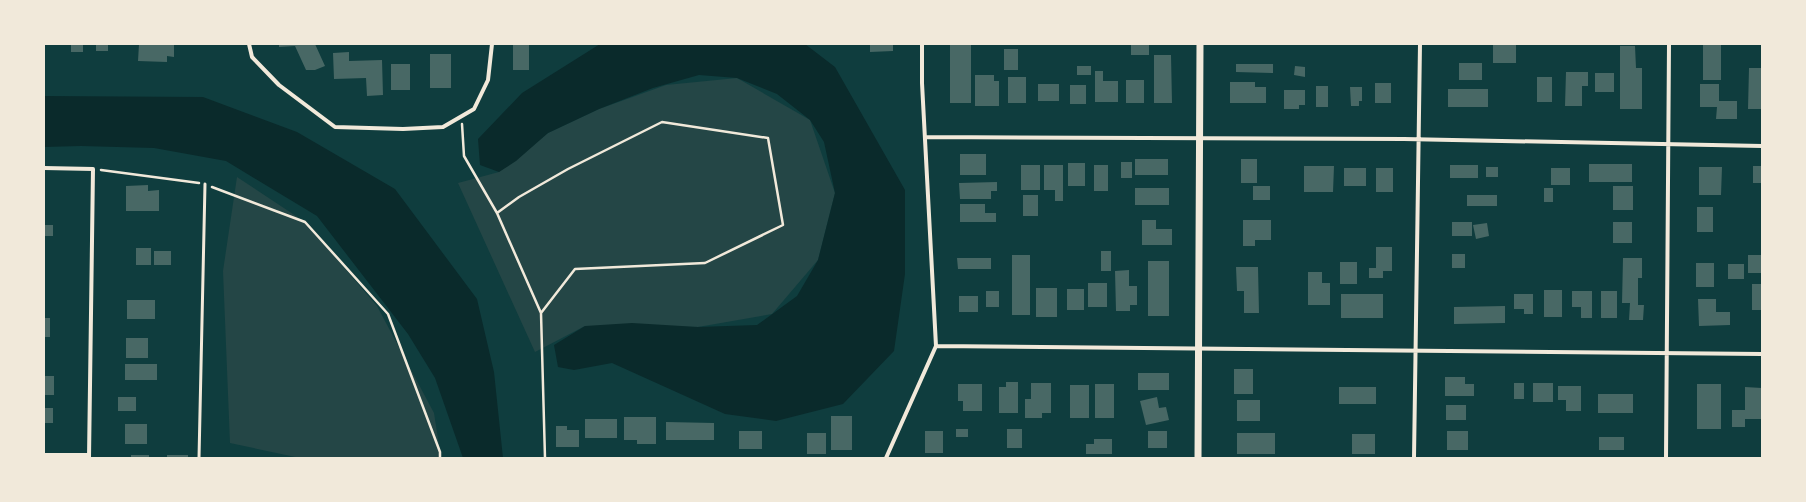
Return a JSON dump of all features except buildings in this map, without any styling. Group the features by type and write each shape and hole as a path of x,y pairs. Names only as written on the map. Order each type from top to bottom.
{"street":[{"path":"249,44 252,57 279,85 336,127 403,129 443,127 474,109 488,80 492,44"},
{"path":"886,458 936,346 922,83 922,44"},
{"path":"1198,458 1200,44"},
{"path":"1414,458 1414,351 1420,140 1420,44"},
{"path":"1666,458 1669,44"},
{"path":"925,137 1420,140 1762,146"},
{"path":"44,168 93,169 89,456 44,455"},
{"path":"936,346 1762,354"}],"lane":[{"path":"199,458 205,184"}],"path":[{"path":"461,117 464,156 497,213 540,313 545,458"},
{"path":"497,213 519,197 568,169 662,122 768,138 783,225 705,263 575,269 540,313"},
{"path":"93,169 205,184 305,222 388,314 440,452 440,458"}],"shaded area":[{"path":"600,44 805,44 835,67 905,190 905,274 894,351 843,404 776,421 725,414 612,363 574,370 558,367 554,345 585,326 632,323 698,327 757,325 797,296 818,260 835,193 824,142 810,120 777,94 737,78 699,75 653,88 599,109 548,133 516,161 499,172 480,165 478,139 522,93"},
{"path":"737,78 810,120 835,193 818,260 772,314 698,327 585,326 535,352 458,183 499,172 548,133 599,109 666,85"},
{"path":"44,96 203,97 297,132 395,189 477,299 494,372 503,458 463,458 435,378 408,334 317,216 226,161 154,148 81,146 44,147"},
{"path":"237,177 305,222 377,306 434,413 441,458 300,458 230,443 223,271"}]}
